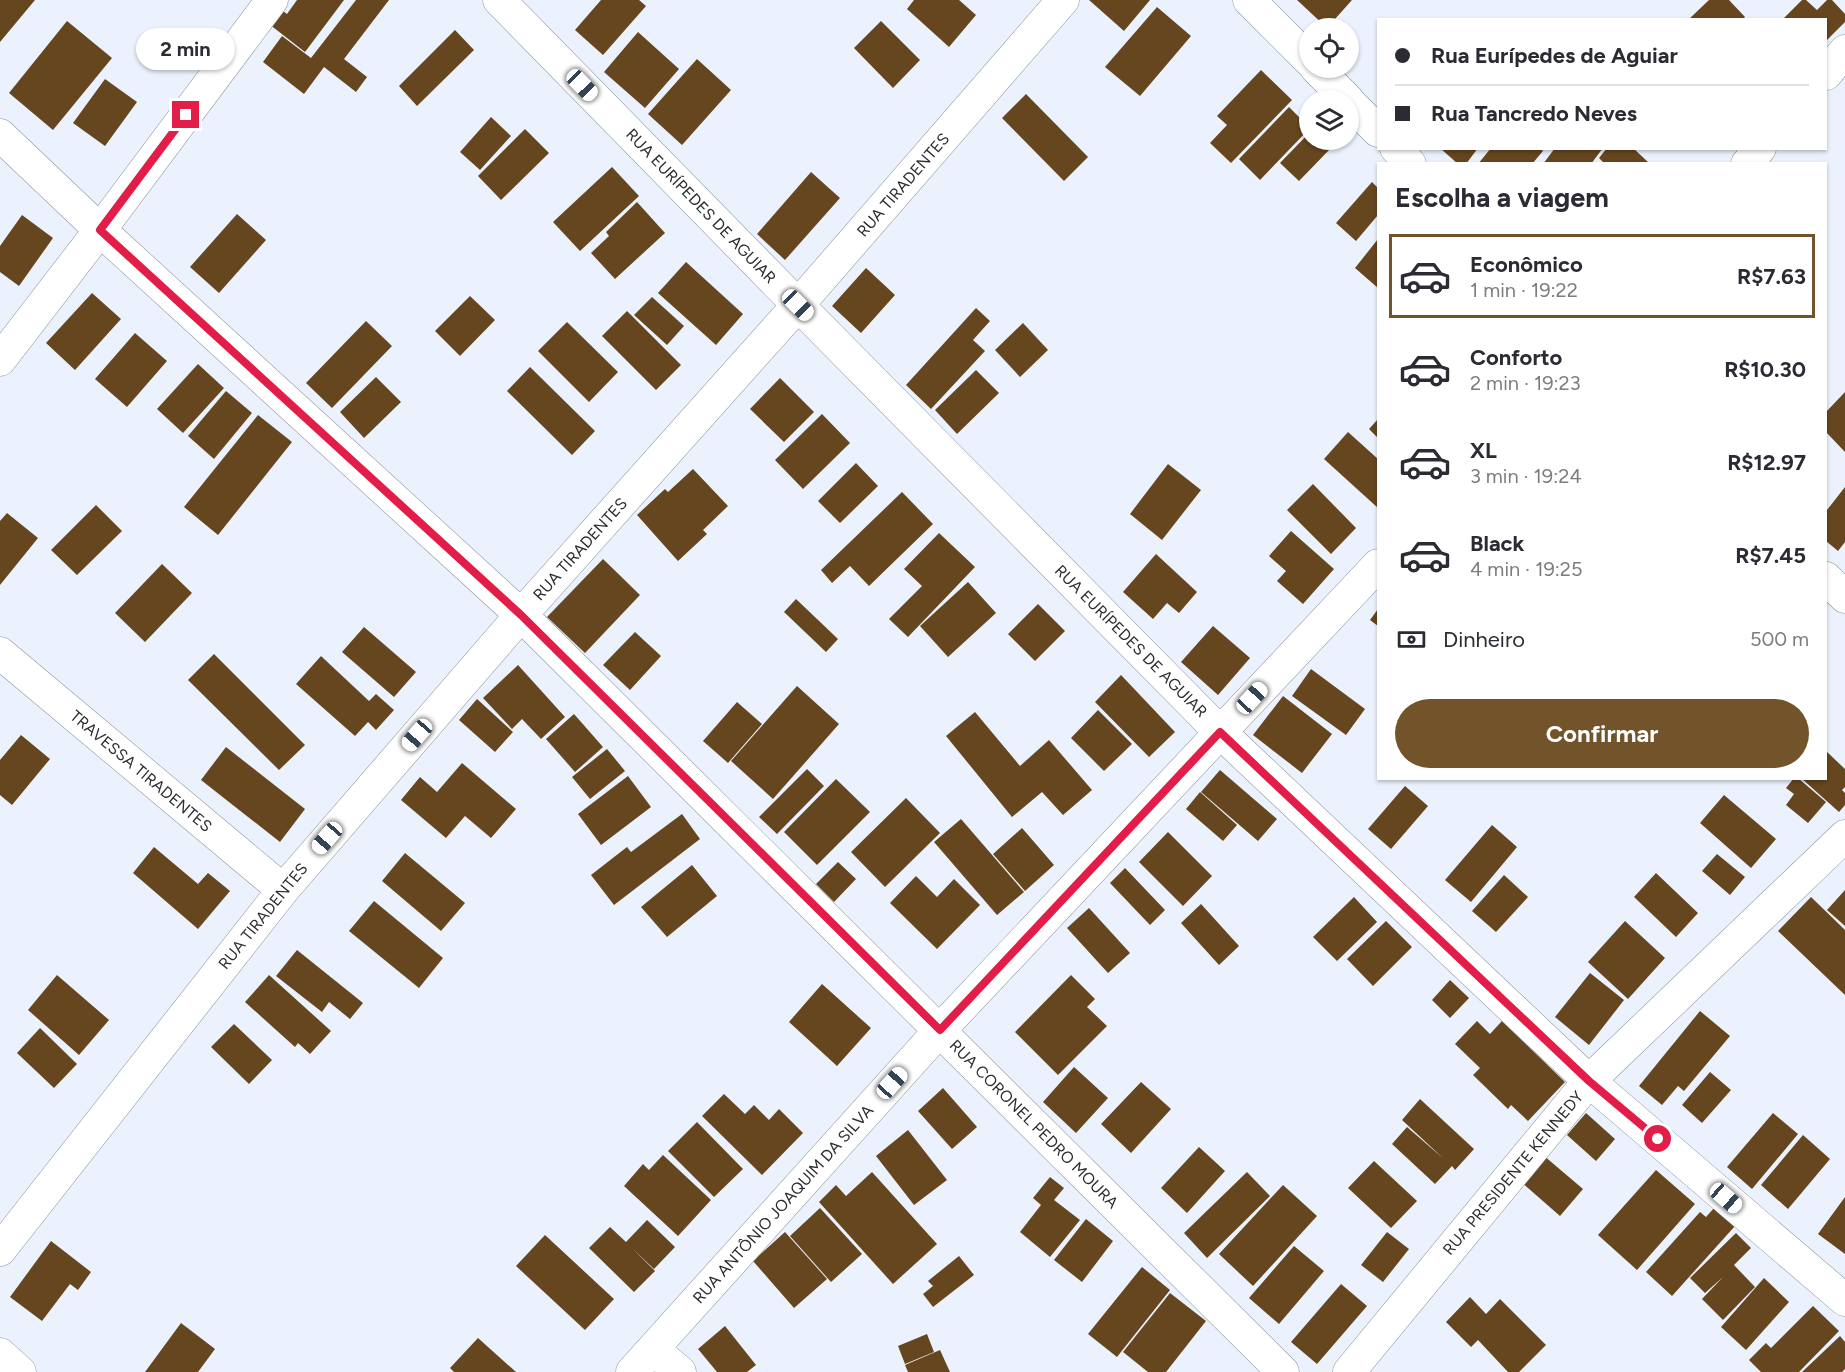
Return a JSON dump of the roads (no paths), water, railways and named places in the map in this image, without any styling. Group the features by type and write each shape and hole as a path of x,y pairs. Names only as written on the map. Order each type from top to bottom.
{"street":[{"path":"0,360 272,0"},
{"name":"RUA EURÍPEDES DE AGUIAR","path":"499,0 1220,732 1589,1081 1845,1300"},
{"name":"RUA TIRADENTES","path":"0,1250 283,890 521,615 798,305 1064,0"},
{"path":"1249,0 1299,50"},
{"path":"1827,73 1845,51"},
{"path":"1326,78 1337,90"},
{"path":"1359,112 1377,130"},
{"name":"RUA CORONEL PEDRO MOURA","path":"0,135 100,230 521,615 1283,1372"},
{"path":"1398,150 1408,162"},
{"path":"1748,162 1758,150"},
{"name":"RUA ANTÔNIO JOAQUIM DA SILVA","path":"632,1372 940,1030 1377,566"},
{"path":"1827,579 1845,597"},
{"name":"TRAVESSA TIRADENTES","path":"0,653 283,890"},
{"name":"RUA PRESIDENTE KENNEDY","path":"1349,1372 1589,1081 1845,836"},
{"path":"653,1349 680,1372"},
{"path":"0,1354 20,1372"}]}
